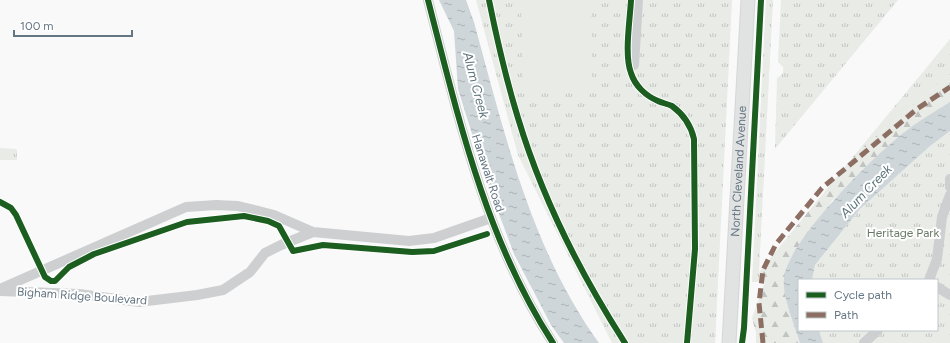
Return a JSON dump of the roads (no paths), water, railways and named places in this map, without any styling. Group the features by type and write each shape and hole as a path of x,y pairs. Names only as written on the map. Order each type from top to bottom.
{"main road":[{"name":"North Cleveland Avenue","path":"729,343 748,0"}],"street":[{"name":"Hanawalt Road","path":"428,0 481,192 510,263 553,343"},
{"path":"634,65 638,0"},
{"path":"950,179 950,187"},
{"path":"929,279 937,259 942,217 950,195"},
{"name":"Bigham Ridge Boulevard","path":"0,290 186,207 216,204 238,206 274,215 313,232 409,241 434,238 491,218"},
{"name":"Bigham Ridge Boulevard","path":"0,290 79,294 140,302 197,295 223,290 250,272 265,253 281,244 313,232"},
{"path":"938,288 950,295"},
{"path":"864,343 877,331"}],"water":[{"name":"Alum Creek","path":"439,0 466,0 474,22 509,147 537,229 555,269 575,307 599,343 564,343 551,325 514,254 487,182 458,89 454,31"},
{"name":"Alum Creek","path":"950,102 950,131 929,147 860,209 815,265 812,279 798,279 798,331 819,331 823,343 800,343 785,294 784,278 789,262 800,243 833,201 871,161 926,117"}],"park label":[{"name":"Heritage Park","path":"903,233"}]}
